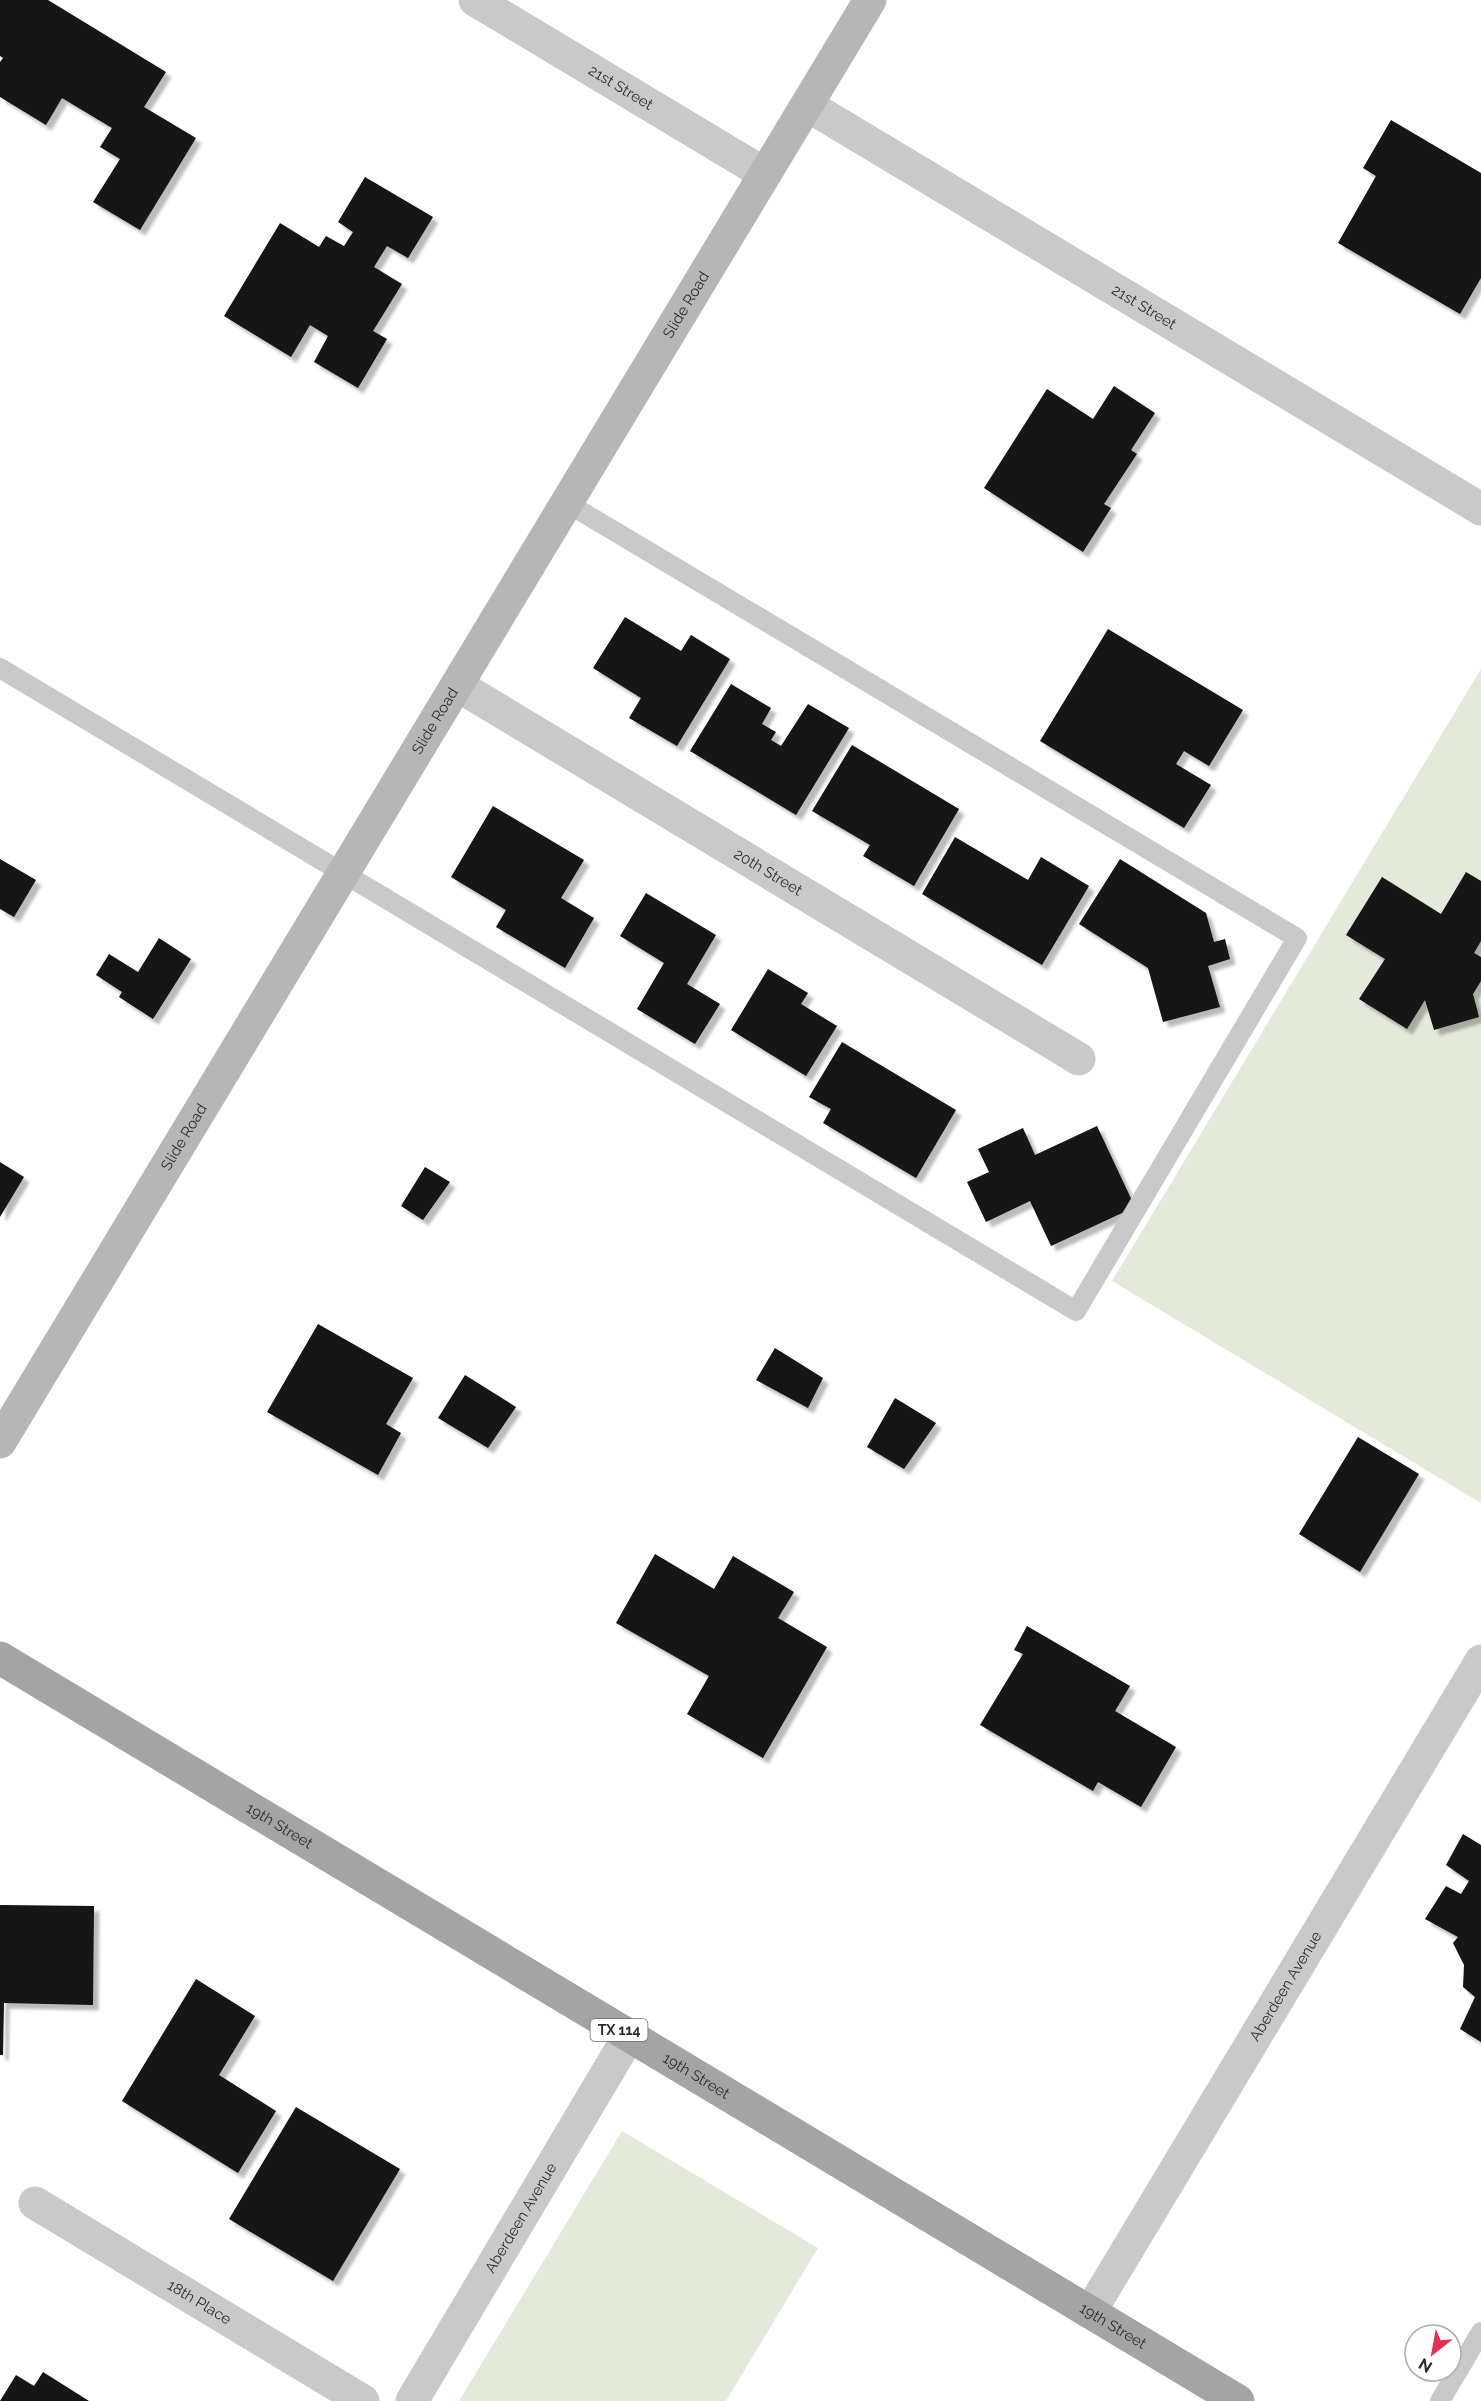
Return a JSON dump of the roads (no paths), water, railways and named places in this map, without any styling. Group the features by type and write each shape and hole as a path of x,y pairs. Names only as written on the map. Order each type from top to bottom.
{"main road":[{"name":"Slide Road","path":"0,1442 870,0"},
{"name":"19th Street","path":"0,1658 1238,2401"}],"street":[{"name":"21st Street","path":"476,0 765,174"},
{"name":"21st Street","path":"807,105 1481,509"},
{"name":"20th Street","path":"457,685 1078,1059"},
{"name":"Aberdeen Avenue","path":"1090,2312 1481,1661"},
{"name":"Aberdeen Avenue","path":"412,2401 629,2036"},
{"name":"18th Place","path":"34,2203 363,2401"}],"lane":[{"path":"0,668 1076,1311 1297,938 567,503"},
{"path":"1440,2401 1481,2332"}]}
